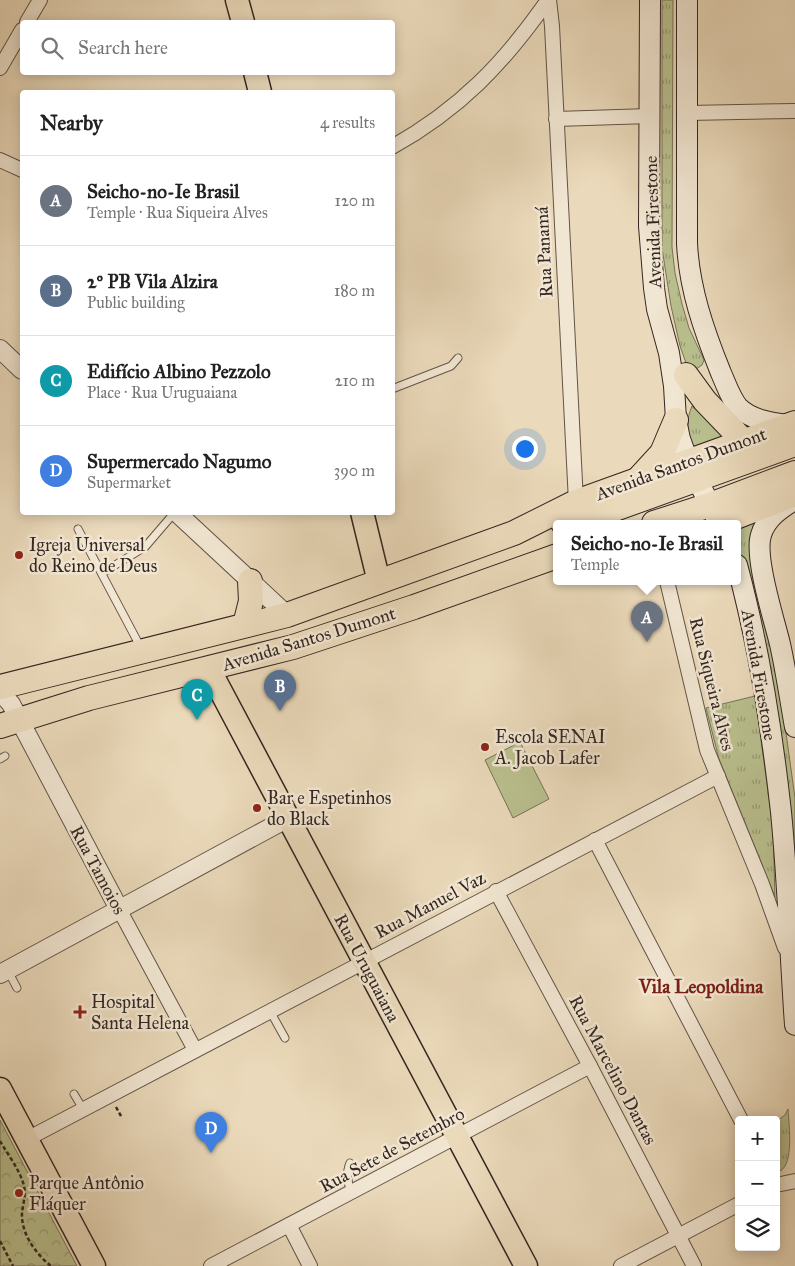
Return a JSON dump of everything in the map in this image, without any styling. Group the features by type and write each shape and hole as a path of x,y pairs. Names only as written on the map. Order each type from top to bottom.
{"highway":[{"path":"685,520 716,517 794,480 751,449 705,401 686,375"},
{"path":"638,479 662,453 676,420"},
{"name":"Avenida Santos Dumont","path":"580,520 612,510 692,470 751,449 793,431"},
{"name":"Avenida Santos Dumont","path":"5,685 287,615 514,533 576,502 638,479 692,470"},
{"name":"Avenida Santos Dumont","path":"514,533 553,525"},
{"name":"Avenida Santos Dumont","path":"10,723 89,698 314,640 420,605 553,557"},
{"path":"245,625 250,600 250,581"},
{"path":"374,619 380,607 379,582"},
{"path":"287,615 314,640"},
{"path":"188,640 201,654 210,668"}],"main road":[{"path":"237,0 242,20"},
{"name":"Avenida Firestone","path":"650,0 649,226 651,266 658,309 670,353 676,420 680,440 692,470 716,517"},
{"name":"Avenida Firestone","path":"687,0 686,243 688,267 696,303 729,392 739,407 751,416 793,431"},
{"path":"256,75 260,90"},
{"path":"670,353 686,375 697,374 707,369 713,353"},
{"name":"Avenida Firestone","path":"795,499 780,509 765,526 761,534 759,551 782,654 795,727"},
{"path":"363,515 379,582"},
{"name":"Avenida Firestone","path":"741,583 756,646 776,772 783,834 795,1025"},
{"name":"Rua Uruguaiana","path":"210,668 526,1266"},
{"path":"0,1089 94,1266"}],"street":[{"path":"28,20 40,0"},
{"path":"395,145 445,113 480,83 511,50 549,0"},
{"name":"Rua Panamá","path":"549,0 576,502"},
{"path":"0,68 20,33"},
{"path":"688,113 795,111"},
{"path":"556,119 650,116"},
{"path":"0,160 20,169"},
{"path":"0,350 20,368"},
{"path":"178,515 287,615"},
{"name":"Rua Siqueira Alves","path":"668,585 707,750 762,884 790,963"},
{"name":"Rua Tamoios","path":"5,685 11,704 10,723 119,909 195,1050"},
{"name":"Rua Manuel Vaz","path":"26,1139 718,776"},
{"path":"4,972 288,818"},
{"path":"595,840 739,1116"},
{"name":"Rua Marcelino Dantas","path":"496,891 694,1266"},
{"name":"Rua Sete de Setembro","path":"211,1266 590,1066"},
{"path":"780,1184 795,1181"},
{"path":"621,1266 735,1206"},
{"path":"289,1225 310,1266"}],"lane":[{"path":"395,388 451,366 458,358"},
{"path":"102,573 145,547 172,515"},
{"path":"78,529 143,651"},
{"path":"4,972 17,988"},
{"path":"270,1010 285,1038"},
{"path":"74,1094 83,1109"},
{"path":"350,1163 348,1168 348,1185 352,1192"}],"path":[{"path":"0,1141 24,1187 22,1215 24,1228 37,1252 52,1266"},
{"path":"0,1242 13,1266"}],"green space":[{"path":"662,0 673,0 672,247 675,273 682,304 689,328 704,360 702,365 696,369 689,368 680,346 671,306 662,248"},
{"path":"692,406 703,414 725,437 693,451 688,429 688,417"},
{"path":"758,517 767,622 782,704 795,798 795,880 749,585 741,556 741,523"},
{"path":"755,696 773,828 775,897 719,759 706,708"},
{"path":"520,742 549,799 513,818 485,760"},
{"path":"788,1109 790,1146 786,1164 780,1171 780,1119"},
{"name":"Parque Antônio Fláquer","path":"0,1120 77,1266 0,1266"}],"place":[{"name":"Igreja Universal do Reino de Deus","path":"19,555"},
{"name":"Seicho-no-Ie Brasil","path":"647,642"},
{"name":"2º PB Vila Alzira","path":"280,711"},
{"name":"Edifício Albino Pezzolo","path":"197,720"},
{"name":"Escola SENAI A. Jacob Lafer","path":"485,747"},
{"name":"Bar e Espetinhos do Black","path":"257,808"},
{"name":"Hospital Santa Helena","path":"80,1012"},
{"name":"Supermercado Nagumo","path":"211,1153"},
{"name":"Parque Antônio Fláquer","path":"19,1193"}],"district":[{"name":"Vila Leopoldina","path":"701,986"}]}
